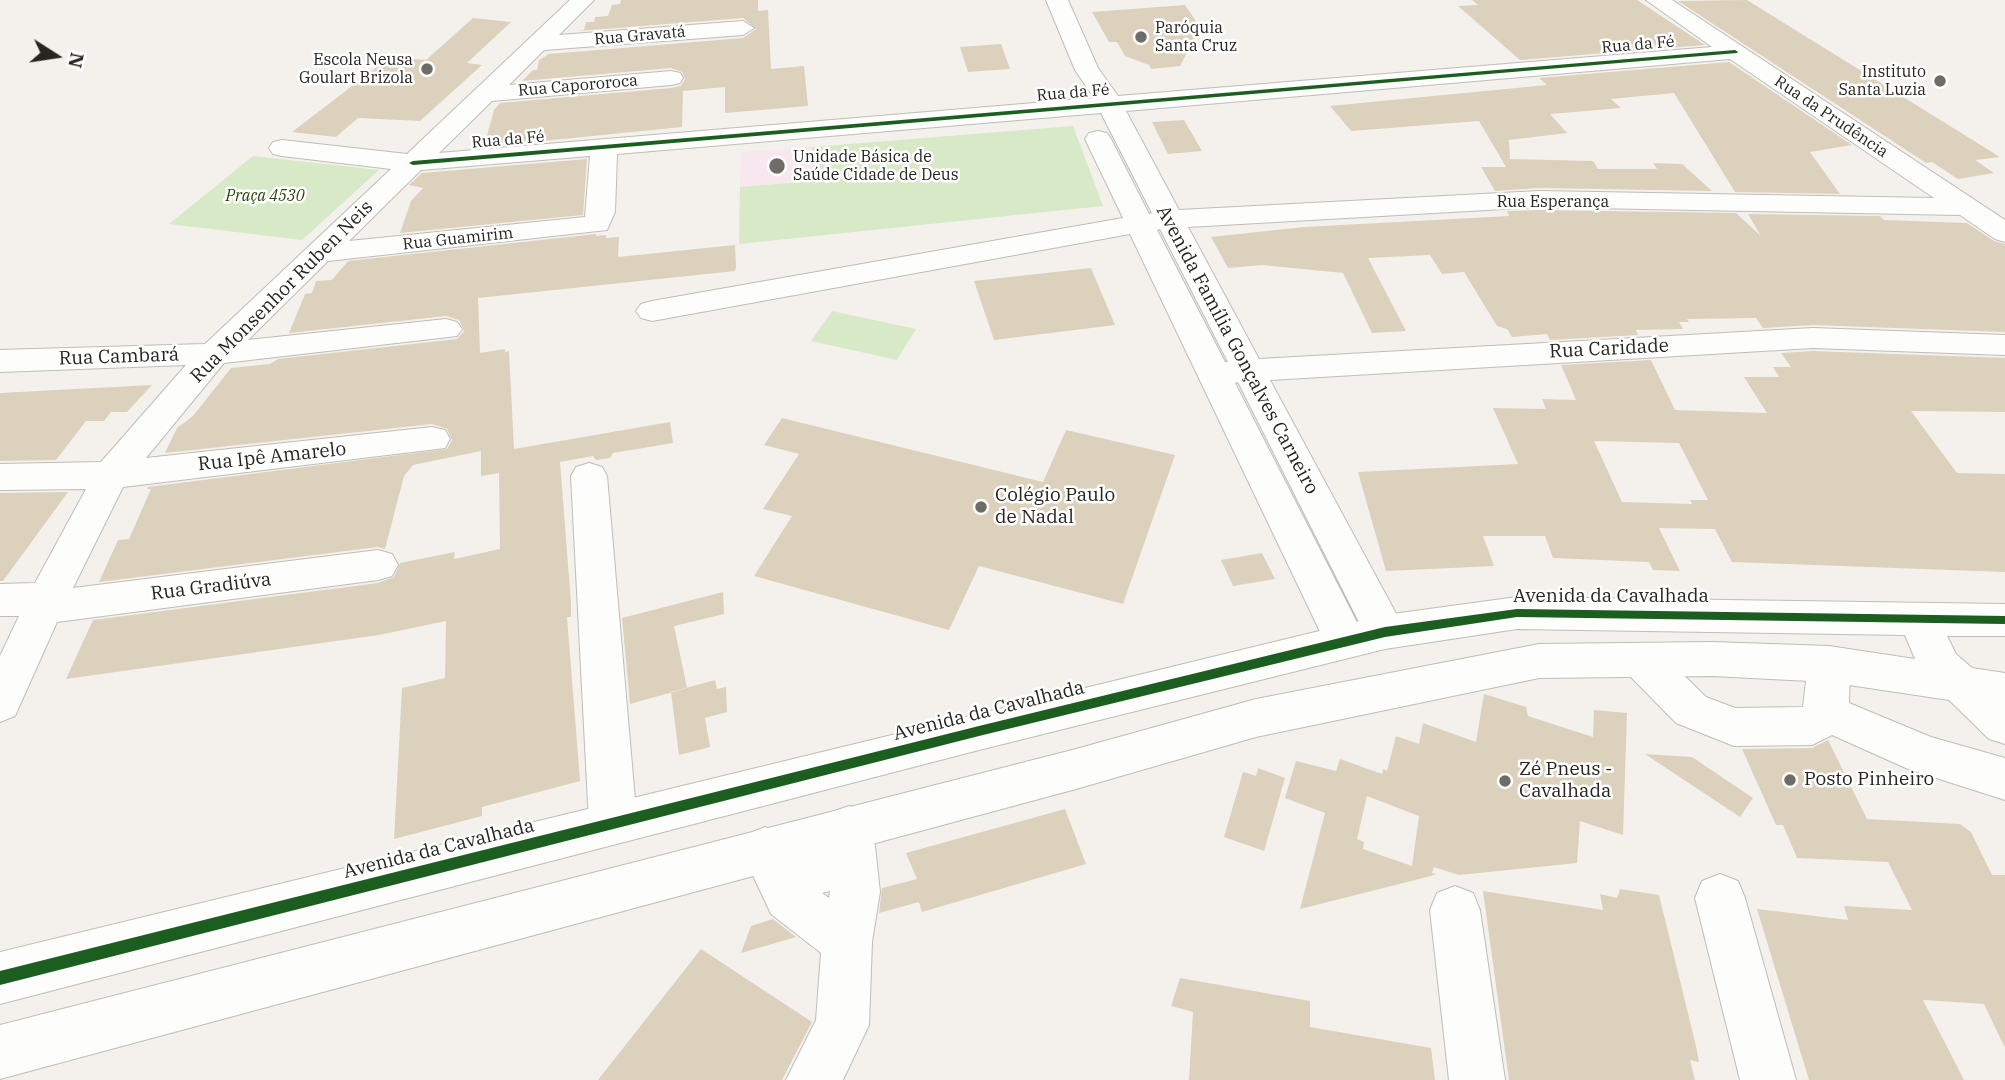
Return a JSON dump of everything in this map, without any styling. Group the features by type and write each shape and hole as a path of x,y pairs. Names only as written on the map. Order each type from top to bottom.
{"street":[{"name":"Rua Monsenhor Ruben Neis","path":"0,703 45,603 111,475 214,354 583,0"},
{"name":"Avenida Família Gonçalves Carneiro","path":"1057,0 1087,70 1083,88 1097,107 1153,222 1213,375 1365,636"},
{"name":"Rua da Prudência","path":"1657,0 2005,233"},
{"name":"Rua Gravatá","path":"537,44 743,28"},
{"name":"Rua da Fé","path":"282,148 414,163 1735,52"},
{"name":"Rua Capororoca","path":"485,94 671,78"},
{"name":"Rua Guamirim","path":"320,253 597,224 601,212 604,148"},
{"name":"Rua Esperança","path":"652,311 1153,222 1539,199 1968,207"},
{"name":"Avenida Família Gonçalves Carneiro","path":"1153,222 1248,370 1365,636"},
{"name":"Rua Cambará","path":"0,361 214,354 446,329"},
{"name":"Rua Caridade","path":"1213,375 1248,370 1814,338 2005,345"},
{"name":"Rua Ipê Amarelo","path":"0,477 111,475 432,439"},
{"path":"589,475 613,823"},
{"name":"Rua Gradiúva","path":"0,600 45,603 378,565"},
{"name":"Avenida da Cavalhada","path":"0,978 1365,636 1517,613 2005,620"},
{"path":"1932,617 1926,630 1928,645 1941,666 2005,725"},
{"path":"0,1052 850,845 1076,769 1256,718 1539,661 1712,659 1829,664 2005,691"},
{"path":"1641,660 1691,710 1734,727 1812,726 1827,713 1829,664"},
{"path":"1827,713 1924,755 2005,779"},
{"path":"814,1080 841,1031 855,892 850,845"},
{"path":"773,865 794,903 848,942"},
{"path":"1720,898 1768,1080"},
{"path":"1455,910 1477,1080"}],"shaded area":[{"name":"Unidade Básica de Saúde Cidade de Deus","path":"812,147 814,181 740,187 741,152"}],"green space":[{"path":"1073,126 1103,206 739,244 740,187 814,181 812,147"},
{"name":"Praça 4530","path":"253,156 379,170 302,240 169,224"},
{"path":"832,311 916,329 897,360 811,341"}],"building":[{"path":"621,0 758,0 758,11 768,10 771,69 804,66 808,106 725,113 725,87 683,91 682,127 484,147 494,110 500,103 671,88 681,86 685,79 682,72 671,68 522,81 533,70 537,70 539,60 549,54 743,38 756,29 743,18 579,31 584,30 586,22 594,22 595,17 608,16 612,5 620,4"},
{"path":"1472,0 1637,0 1705,45 1520,60 1458,6 1478,5"},
{"path":"1747,0 2000,157 1975,160 1994,173 1958,179 1932,162 1926,163 1678,1"},
{"path":"1185,5 1200,27 1180,66 1151,69 1149,65 1125,56 1117,42 1109,42 1092,12"},
{"path":"473,18 511,22 467,63 482,65 420,121 358,118 336,137 292,132 390,57 426,60"},
{"path":"1001,44 1010,69 968,72 960,47"},
{"path":"1729,62 1852,145 1810,152 1840,194 1735,192 1674,93 1611,99 1621,108 1550,114 1567,133 1509,140 1510,159 1593,161 1598,169 1657,169 1653,163 1682,164 1712,191 1539,188 1495,191 1481,167 1506,167 1479,121 1351,131 1330,106 1547,85 1539,78"},
{"path":"1184,120 1202,151 1168,154 1152,122"},
{"path":"587,159 583,215 400,233 411,201 423,188 409,185 422,173"},
{"path":"1507,211 1736,213 1761,236 1748,214 1880,216 1884,220 1967,223 1994,241 2005,244 2005,332 1813,325 1763,328 1756,318 1687,319 1689,322 1679,322 1683,329 1636,330 1638,335 1550,340 1547,334 1512,337 1507,329 1497,326 1464,272 1442,274 1430,255 1368,258 1406,331 1372,333 1343,273 1262,265 1228,268 1211,237 1304,227 1509,216"},
{"path":"606,235 606,238 619,237 618,257 735,245 736,267 735,271 478,298 480,353 505,349 505,352 509,351 514,449 670,422 673,443 613,453 610,458 596,460 593,456 560,462 571,603 571,617 567,617 580,781 482,807 482,816 394,839 402,688 445,678 446,621 379,635 66,679 93,620 378,583 394,577 400,563 455,552 454,559 500,549 499,473 481,476 481,451 413,465 404,476 385,549 378,547 99,582 118,540 129,539 151,489 147,489 148,487 447,449 452,440 447,429 432,424 165,453 177,428 193,416 231,368 270,364 278,359 457,339 464,331 459,320 446,316 289,333 305,294 312,293 316,281 332,280 348,261"},
{"path":"1091,268 1115,325 994,340 974,281"},
{"path":"1813,351 2005,358 2005,412 1911,411 1957,473 2005,474 2005,572 1732,562 1715,529 1659,528 1680,571 1653,570 1649,562 1553,558 1545,536 1483,536 1494,566 1386,571 1358,472 1518,464 1493,408 1546,409 1542,399 1576,400 1561,365 1651,360 1675,410 1767,413 1744,377 1779,377 1773,367 1791,367 1781,353","holes":["1594,441 1679,443 1708,500 1690,500 1692,504 1622,502"]},
{"path":"152,385 127,412 111,412 104,421 86,421 56,460 0,461 0,393"},
{"path":"782,418 1043,482 1066,430 1175,455 1123,604 979,566 949,630 754,576 792,516 763,509 799,454 764,445"},
{"path":"68,492 3,581 0,581 0,493"},
{"path":"1262,553 1275,579 1233,586 1221,560"},
{"path":"723,592 724,614 674,626 687,688 630,704 622,618"},
{"path":"715,680 717,689 726,687 727,712 705,718 710,747 679,755 671,692"},
{"path":"1484,694 1526,707 1528,716 1593,737 1594,710 1627,713 1623,835 1580,821 1577,863 1459,875 1434,867 1432,873 1436,874 1431,876 1300,909 1325,813 1285,798 1296,761 1336,771 1340,759 1382,774 1383,769 1387,771 1396,736 1419,744 1423,723 1476,742","holes":["1367,796 1419,816 1412,866 1363,849 1364,842 1357,839"]},
{"path":"1828,740 1867,819 1960,824 1971,832 1992,875 2005,875 2005,1048 1984,1004 1923,1000 1964,1080 1809,1080 1757,909 1848,920 1844,906 1912,910 1888,862 1797,858 1783,825 1776,825 1742,749 1812,748"},
{"path":"1645,754 1692,757 1753,798 1740,817"},
{"path":"1258,768 1285,778 1264,851 1224,837 1243,772 1256,776"},
{"path":"1065,809 1086,864 922,912 919,902 879,913 882,888 917,879 906,853"},
{"path":"1620,889 1659,895 1696,1046 1699,1062 1690,1060 1695,1080 1509,1080 1483,891 1603,910 1600,894 1617,898"},
{"path":"773,919 796,937 741,953 751,926"},
{"path":"701,949 812,1022 782,1080 598,1080"},
{"path":"1180,978 1310,1001 1310,1027 1431,1048 1435,1080 1189,1080 1193,1012 1171,1006"}],"cycle path":[{"path":"413,163 1735,52"},
{"path":"0,978 979,731 1385,632 1517,613 2005,620"}],"place":[{"name":"Paróquia Santa Cruz","path":"1141,37"},
{"name":"Escola Neusa Goulart Brizola","path":"427,69"},
{"name":"Instituto Santa Luzia","path":"1940,81"},
{"name":"Unidade Básica de Saúde Cidade de Deus","path":"777,166"},
{"name":"Colégio Paulo de Nadal","path":"981,507"},
{"name":"Posto Pinheiro","path":"1790,780"},
{"name":"Zé Pneus - Cavalhada","path":"1505,781"}]}
